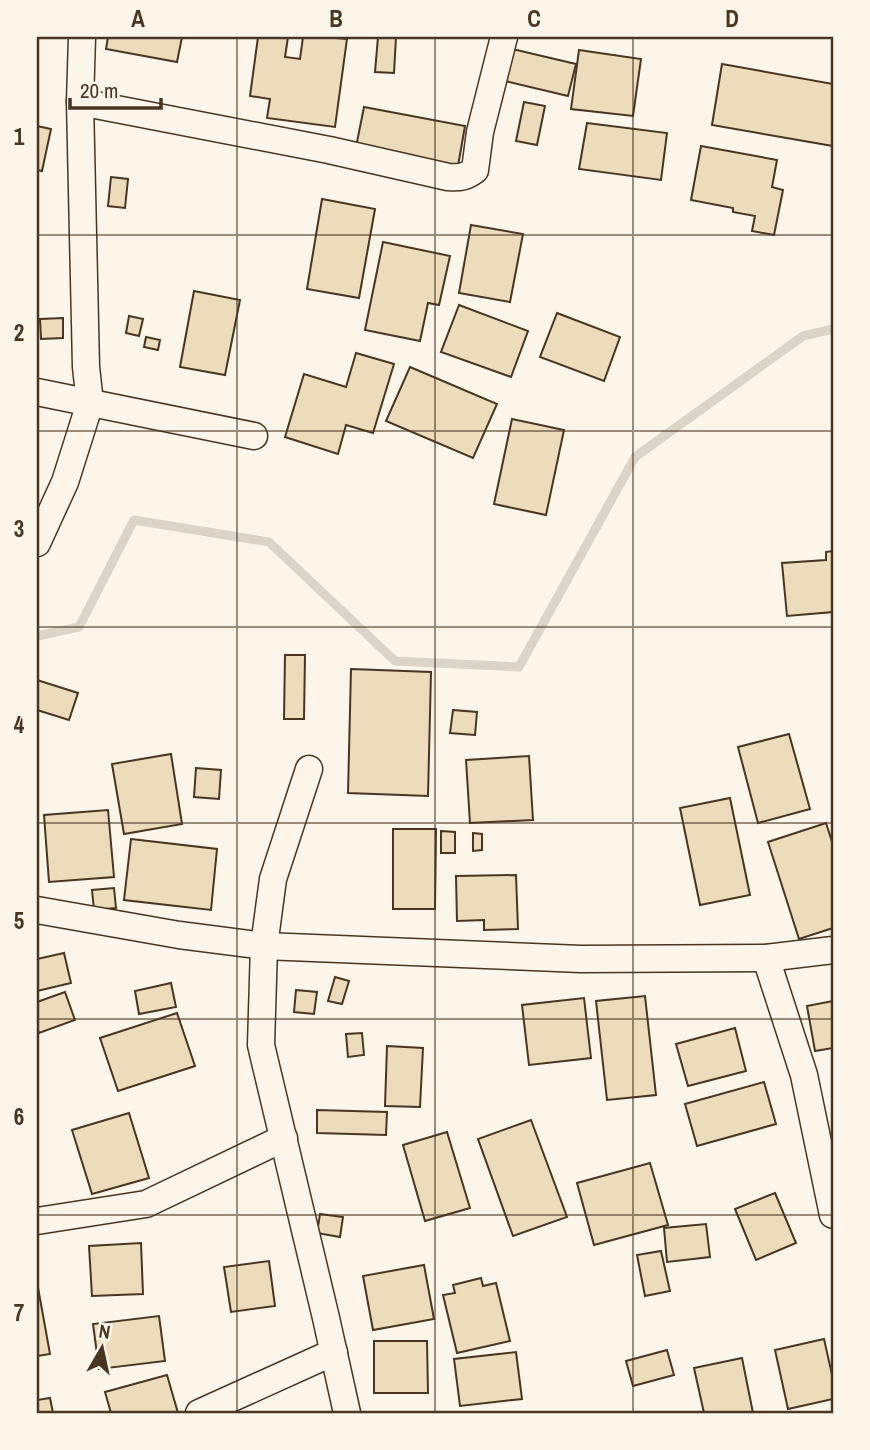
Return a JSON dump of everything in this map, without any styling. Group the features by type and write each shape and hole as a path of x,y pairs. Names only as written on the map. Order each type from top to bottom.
{"street":[{"path":"37,543 65,482 90,403 86,367 80,102 82,37"},
{"path":"80,102 460,178 475,170 481,132 504,37"},
{"path":"37,392 254,436"},
{"path":"309,769 272,879 264,946 261,1045 347,1413"},
{"path":"37,909 179,935 264,946 581,959 766,958 833,950"},
{"path":"766,958 804,1074 833,1215"},
{"path":"37,1221 146,1204 284,1138"},
{"path":"199,1413 334,1352"}],"building":[{"path":"108,37 182,37 177,62 106,49"},
{"path":"258,37 288,37 285,57 300,59 303,37 347,39 335,127 267,118 270,99 250,96"},
{"path":"378,37 396,37 394,73 375,72"},
{"path":"508,48 576,64 568,96 501,80"},
{"path":"579,50 641,59 633,116 571,109"},
{"path":"722,64 833,84 833,146 712,125"},
{"path":"524,102 545,106 537,145 516,141"},
{"path":"364,107 465,126 458,166 356,147"},
{"path":"587,123 667,133 661,180 579,169"},
{"path":"37,126 51,129 42,171 37,170"},
{"path":"701,146 777,160 772,187 783,190 774,235 752,231 755,216 733,212 733,208 691,200"},
{"path":"111,177 128,179 125,208 108,206"},
{"path":"322,199 375,209 359,298 307,289"},
{"path":"471,225 523,234 510,302 459,293"},
{"path":"383,242 450,256 439,305 428,303 420,341 365,330"},
{"path":"194,291 240,300 225,375 180,367"},
{"path":"459,305 528,331 511,377 441,352"},
{"path":"557,313 620,337 604,381 540,357"},
{"path":"129,316 143,319 139,336 126,333"},
{"path":"63,318 63,338 41,339 40,319"},
{"path":"146,337 160,340 158,350 144,347"},
{"path":"356,353 394,364 373,433 346,425 338,454 285,437 304,374 346,387"},
{"path":"410,367 497,404 473,458 386,421"},
{"path":"512,419 564,430 546,515 494,504"},
{"path":"833,551 833,612 787,616 782,563 826,560 826,552"},
{"path":"285,655 305,655 304,719 284,719"},
{"path":"351,669 431,672 428,796 348,793"},
{"path":"37,680 78,693 69,720 37,710"},
{"path":"453,710 477,712 475,735 450,733"},
{"path":"789,734 810,809 758,823 738,747"},
{"path":"171,754 182,824 124,834 112,764"},
{"path":"529,756 533,820 470,823 466,760"},
{"path":"196,768 221,770 219,799 194,797"},
{"path":"730,798 750,895 700,905 680,808"},
{"path":"108,810 114,877 49,882 44,815"},
{"path":"826,823 833,845 833,928 799,939 768,842"},
{"path":"393,829 436,829 435,909 393,909"},
{"path":"441,831 455,832 455,853 441,853"},
{"path":"473,833 482,834 482,850 473,851"},
{"path":"131,839 217,849 211,910 124,900"},
{"path":"516,875 518,929 484,930 484,920 457,921 456,876"},
{"path":"114,888 116,908 94,910 92,890"},
{"path":"64,953 71,983 37,991 37,959"},
{"path":"335,977 349,981 342,1004 328,1001"},
{"path":"171,983 176,1007 139,1014 135,991"},
{"path":"296,990 317,992 314,1014 294,1012"},
{"path":"65,992 75,1020 39,1033 37,1002"},
{"path":"645,996 656,1095 607,1100 596,1001"},
{"path":"584,998 591,1058 529,1065 522,1005"},
{"path":"833,1001 833,1048 815,1051 807,1006"},
{"path":"177,1013 195,1066 118,1091 100,1038"},
{"path":"735,1028 746,1071 688,1086 676,1044"},
{"path":"362,1033 364,1055 348,1057 346,1034"},
{"path":"387,1046 423,1048 420,1107 385,1106"},
{"path":"764,1082 776,1124 697,1146 685,1104"},
{"path":"317,1110 387,1112 386,1135 317,1133"},
{"path":"129,1113 149,1178 92,1194 72,1130"},
{"path":"531,1120 567,1217 513,1236 478,1139"},
{"path":"447,1132 470,1208 425,1221 403,1145"},
{"path":"650,1163 668,1225 594,1245 577,1183"},
{"path":"775,1193 796,1243 756,1260 735,1209"},
{"path":"320,1214 343,1217 340,1237 317,1233"},
{"path":"706,1224 710,1257 667,1262 664,1228"},
{"path":"141,1243 143,1294 92,1296 89,1246"},
{"path":"661,1251 670,1291 645,1296 637,1255"},
{"path":"269,1261 275,1306 231,1312 224,1267"},
{"path":"424,1265 434,1319 373,1330 363,1276"},
{"path":"481,1278 483,1286 496,1283 510,1341 457,1353 443,1295 455,1293 453,1285"},
{"path":"37,1282 50,1354 37,1356"},
{"path":"159,1316 165,1361 99,1369 93,1324"},
{"path":"824,1339 833,1379 833,1399 788,1409 775,1350"},
{"path":"374,1341 427,1341 428,1393 374,1393"},
{"path":"667,1350 674,1375 633,1386 626,1361"},
{"path":"516,1352 522,1399 460,1406 454,1359"},
{"path":"742,1358 753,1413 704,1413 694,1368"},
{"path":"167,1375 178,1413 111,1413 105,1392"},
{"path":"50,1398 53,1413 37,1413 37,1400"}],"waterway":[{"path":"37,636 79,627 134,520 269,542 395,661 519,667 635,457 803,336 833,329"}]}
